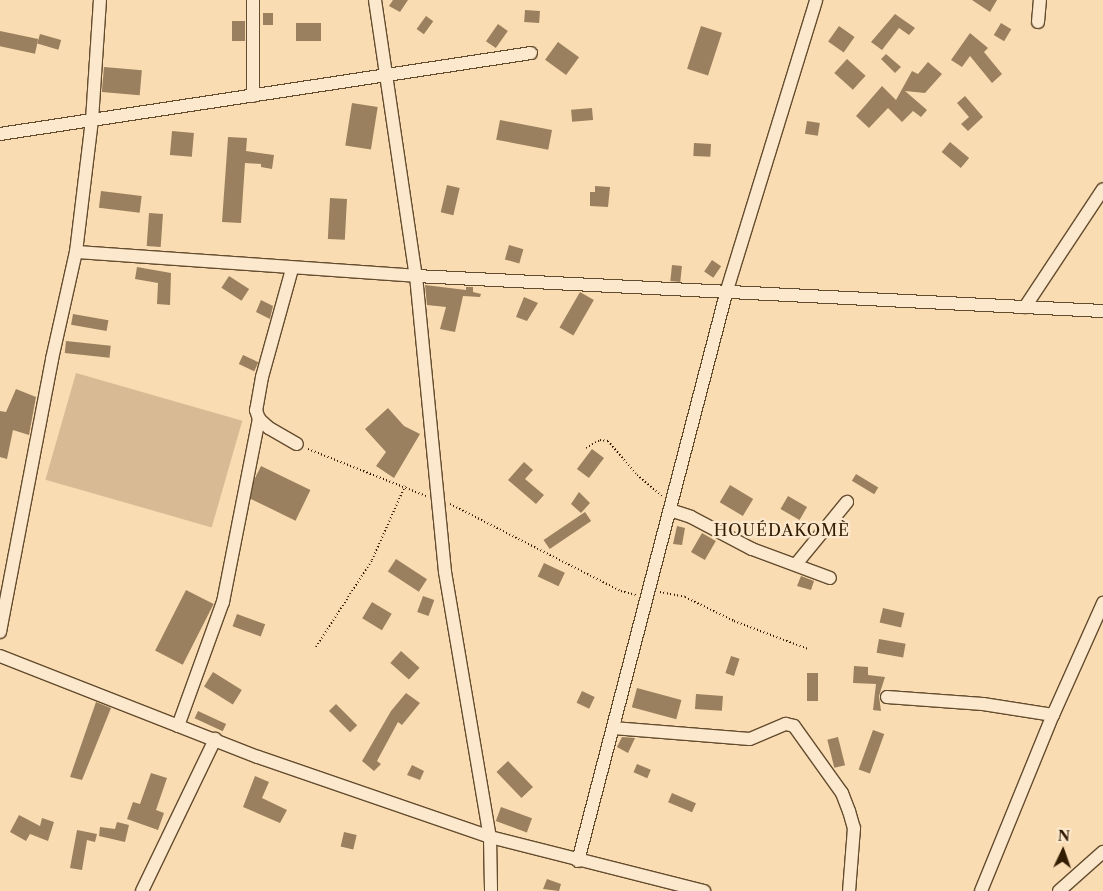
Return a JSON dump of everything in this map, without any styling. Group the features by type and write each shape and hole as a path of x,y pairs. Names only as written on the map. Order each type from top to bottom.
{"street":[{"path":"0,632 52,359 76,252 92,120 100,0"},
{"path":"253,0 253,96"},
{"path":"375,0 384,76 416,276 438,501 457,657 470,708 490,837 491,891"},
{"path":"578,861 727,290 816,0"},
{"path":"1038,22 1040,0"},
{"path":"0,134 531,54"},
{"path":"1025,307 1103,189"},
{"path":"76,252 292,269 727,290 1103,311"},
{"path":"178,726 223,602 259,419 256,402 292,269"},
{"path":"259,419 296,444"},
{"path":"797,564 847,502"},
{"path":"670,510 691,518 752,549 797,564 830,578"},
{"path":"981,891 1053,715 1103,603"},
{"path":"0,656 178,726 490,837 578,861 656,886 704,891"},
{"path":"887,697 983,704 1053,715"},
{"path":"613,728 750,739 786,724 794,726 807,740 842,793 849,811 854,828 849,891"},
{"path":"142,891 215,739"},
{"path":"1058,891 1103,852"}],"path":[{"path":"586,448 600,440 608,441 637,475 660,492 670,510"},
{"path":"296,444 405,486 516,536 620,591 631,595 666,592 685,597 734,622 808,649"},
{"path":"316,647 372,560 405,486"}],"shaded area":[{"path":"76,373 242,421 212,527 45,480"}],"building":[{"path":"393,0 408,0 400,12 389,6"},
{"path":"972,0 997,0 990,12"},
{"path":"525,10 540,11 539,23 524,22"},
{"path":"263,13 273,13 273,25 263,25"},
{"path":"895,14 915,28 909,35 899,28 882,50 871,42"},
{"path":"426,16 433,21 424,34 417,29"},
{"path":"232,21 245,21 245,41 232,41"},
{"path":"296,23 321,23 321,41 296,41"},
{"path":"1001,23 1011,29 1004,41 994,35"},
{"path":"498,24 508,31 496,48 486,41"},
{"path":"701,26 722,33 708,76 687,69"},
{"path":"839,26 855,37 844,52 828,42"},
{"path":"0,31 38,39 35,54 0,46"},
{"path":"970,33 988,48 984,52 1002,74 992,83 970,56 962,67 951,60"},
{"path":"40,34 61,40 58,50 37,44"},
{"path":"558,42 579,57 566,75 545,60"},
{"path":"886,54 901,67 895,73 881,59"},
{"path":"847,59 866,76 853,90 834,73"},
{"path":"928,62 942,74 925,93 905,91 927,110 921,117 913,111 902,122 888,108 869,128 856,116 882,86 896,100 912,71 918,74"},
{"path":"104,67 142,70 140,95 102,92"},
{"path":"965,96 983,117 968,131 961,124 969,117 957,103"},
{"path":"352,103 378,107 371,150 345,145"},
{"path":"592,108 593,120 572,122 571,110"},
{"path":"500,120 552,130 548,150 496,140"},
{"path":"807,121 820,123 818,136 805,134"},
{"path":"172,131 194,133 192,157 170,155"},
{"path":"228,137 247,138 246,151 274,155 272,169 261,167 261,164 245,163 241,223 222,222"},
{"path":"950,142 969,158 961,168 942,152"},
{"path":"694,143 711,144 710,157 693,156"},
{"path":"447,185 460,188 453,215 441,212"},
{"path":"595,186 610,187 608,207 590,206 590,192 595,192"},
{"path":"101,191 142,196 140,213 99,208"},
{"path":"330,198 347,199 345,240 328,239"},
{"path":"149,213 163,214 161,247 147,246"},
{"path":"509,245 523,249 519,264 505,259"},
{"path":"712,260 721,266 713,278 704,272"},
{"path":"672,265 682,266 680,282 670,281"},
{"path":"137,267 171,273 170,305 157,304 158,283 135,279"},
{"path":"229,276 249,289 242,301 221,288"},
{"path":"425,285 466,290 466,287 473,287 473,292 481,294 480,297 463,296 455,332 440,329 446,307 427,305"},
{"path":"580,292 594,300 573,336 560,328"},
{"path":"524,297 538,303 527,321 516,317"},
{"path":"261,300 273,306 270,319 256,312"},
{"path":"73,314 108,320 107,331 71,325"},
{"path":"66,341 111,346 109,358 65,353"},
{"path":"243,355 258,362 254,371 239,364"},
{"path":"16,389 36,397 29,435 13,430 7,459 0,457 0,411 6,412"},
{"path":"388,408 404,426 420,434 394,478 376,466 386,452 365,429"},
{"path":"592,449 604,458 589,478 577,469"},
{"path":"524,462 533,470 525,479 544,495 536,504 508,480"},
{"path":"261,466 310,490 296,521 246,497"},
{"path":"856,474 878,487 874,494 852,481"},
{"path":"730,485 753,499 743,516 720,502"},
{"path":"579,492 590,503 581,513 571,504"},
{"path":"788,496 807,507 800,520 780,509"},
{"path":"585,512 591,521 550,549 544,540"},
{"path":"677,526 685,528 682,545 673,544"},
{"path":"702,533 716,541 705,560 691,552"},
{"path":"396,559 427,579 419,592 388,572"},
{"path":"544,563 565,573 559,586 538,577"},
{"path":"801,576 814,581 811,590 797,586"},
{"path":"186,590 214,604 183,665 155,651"},
{"path":"423,596 434,600 428,616 417,612"},
{"path":"372,602 392,614 382,630 362,618"},
{"path":"883,608 904,613 901,628 880,623"},
{"path":"237,614 265,624 261,636 233,626"},
{"path":"879,639 906,644 903,657 877,653"},
{"path":"401,651 420,668 409,680 390,663"},
{"path":"731,656 740,659 734,676 725,673"},
{"path":"854,666 868,667 868,675 885,677 879,696 881,711 873,710 876,684 853,683"},
{"path":"213,672 242,690 233,704 204,686"},
{"path":"807,673 818,673 818,701 807,701"},
{"path":"637,688 681,700 676,719 632,707"},
{"path":"582,691 595,697 589,709 577,703"},
{"path":"406,693 420,703 402,725 398,722 377,761 381,764 374,771 362,761 391,711"},
{"path":"696,694 723,696 722,711 695,709"},
{"path":"96,702 111,708 82,780 70,777"},
{"path":"336,704 357,725 350,732 329,711"},
{"path":"198,711 226,724 223,731 195,718"},
{"path":"873,730 884,734 870,774 859,769"},
{"path":"622,737 635,738 628,753 617,747"},
{"path":"838,737 845,765 834,768 827,740"},
{"path":"508,761 533,787 521,798 496,772"},
{"path":"637,764 651,770 647,778 633,772"},
{"path":"412,765 424,771 420,780 407,775"},
{"path":"151,773 167,778 156,810 164,813 158,830 127,819 133,802 140,804"},
{"path":"255,776 269,782 262,798 287,810 280,823 243,807"},
{"path":"672,793 696,803 692,812 668,802"},
{"path":"501,807 532,818 527,832 496,821"},
{"path":"19,815 40,826 42,818 54,822 48,841 30,834 26,841 10,832"},
{"path":"117,822 129,825 125,842 99,836 100,827 115,829"},
{"path":"77,830 97,834 95,842 87,840 82,870 70,868"},
{"path":"344,832 357,835 353,850 341,847"},
{"path":"547,879 561,884 559,891 543,889"}],"district":[{"name":"HOUÉDAKOMÈ","path":"782,530"}]}
